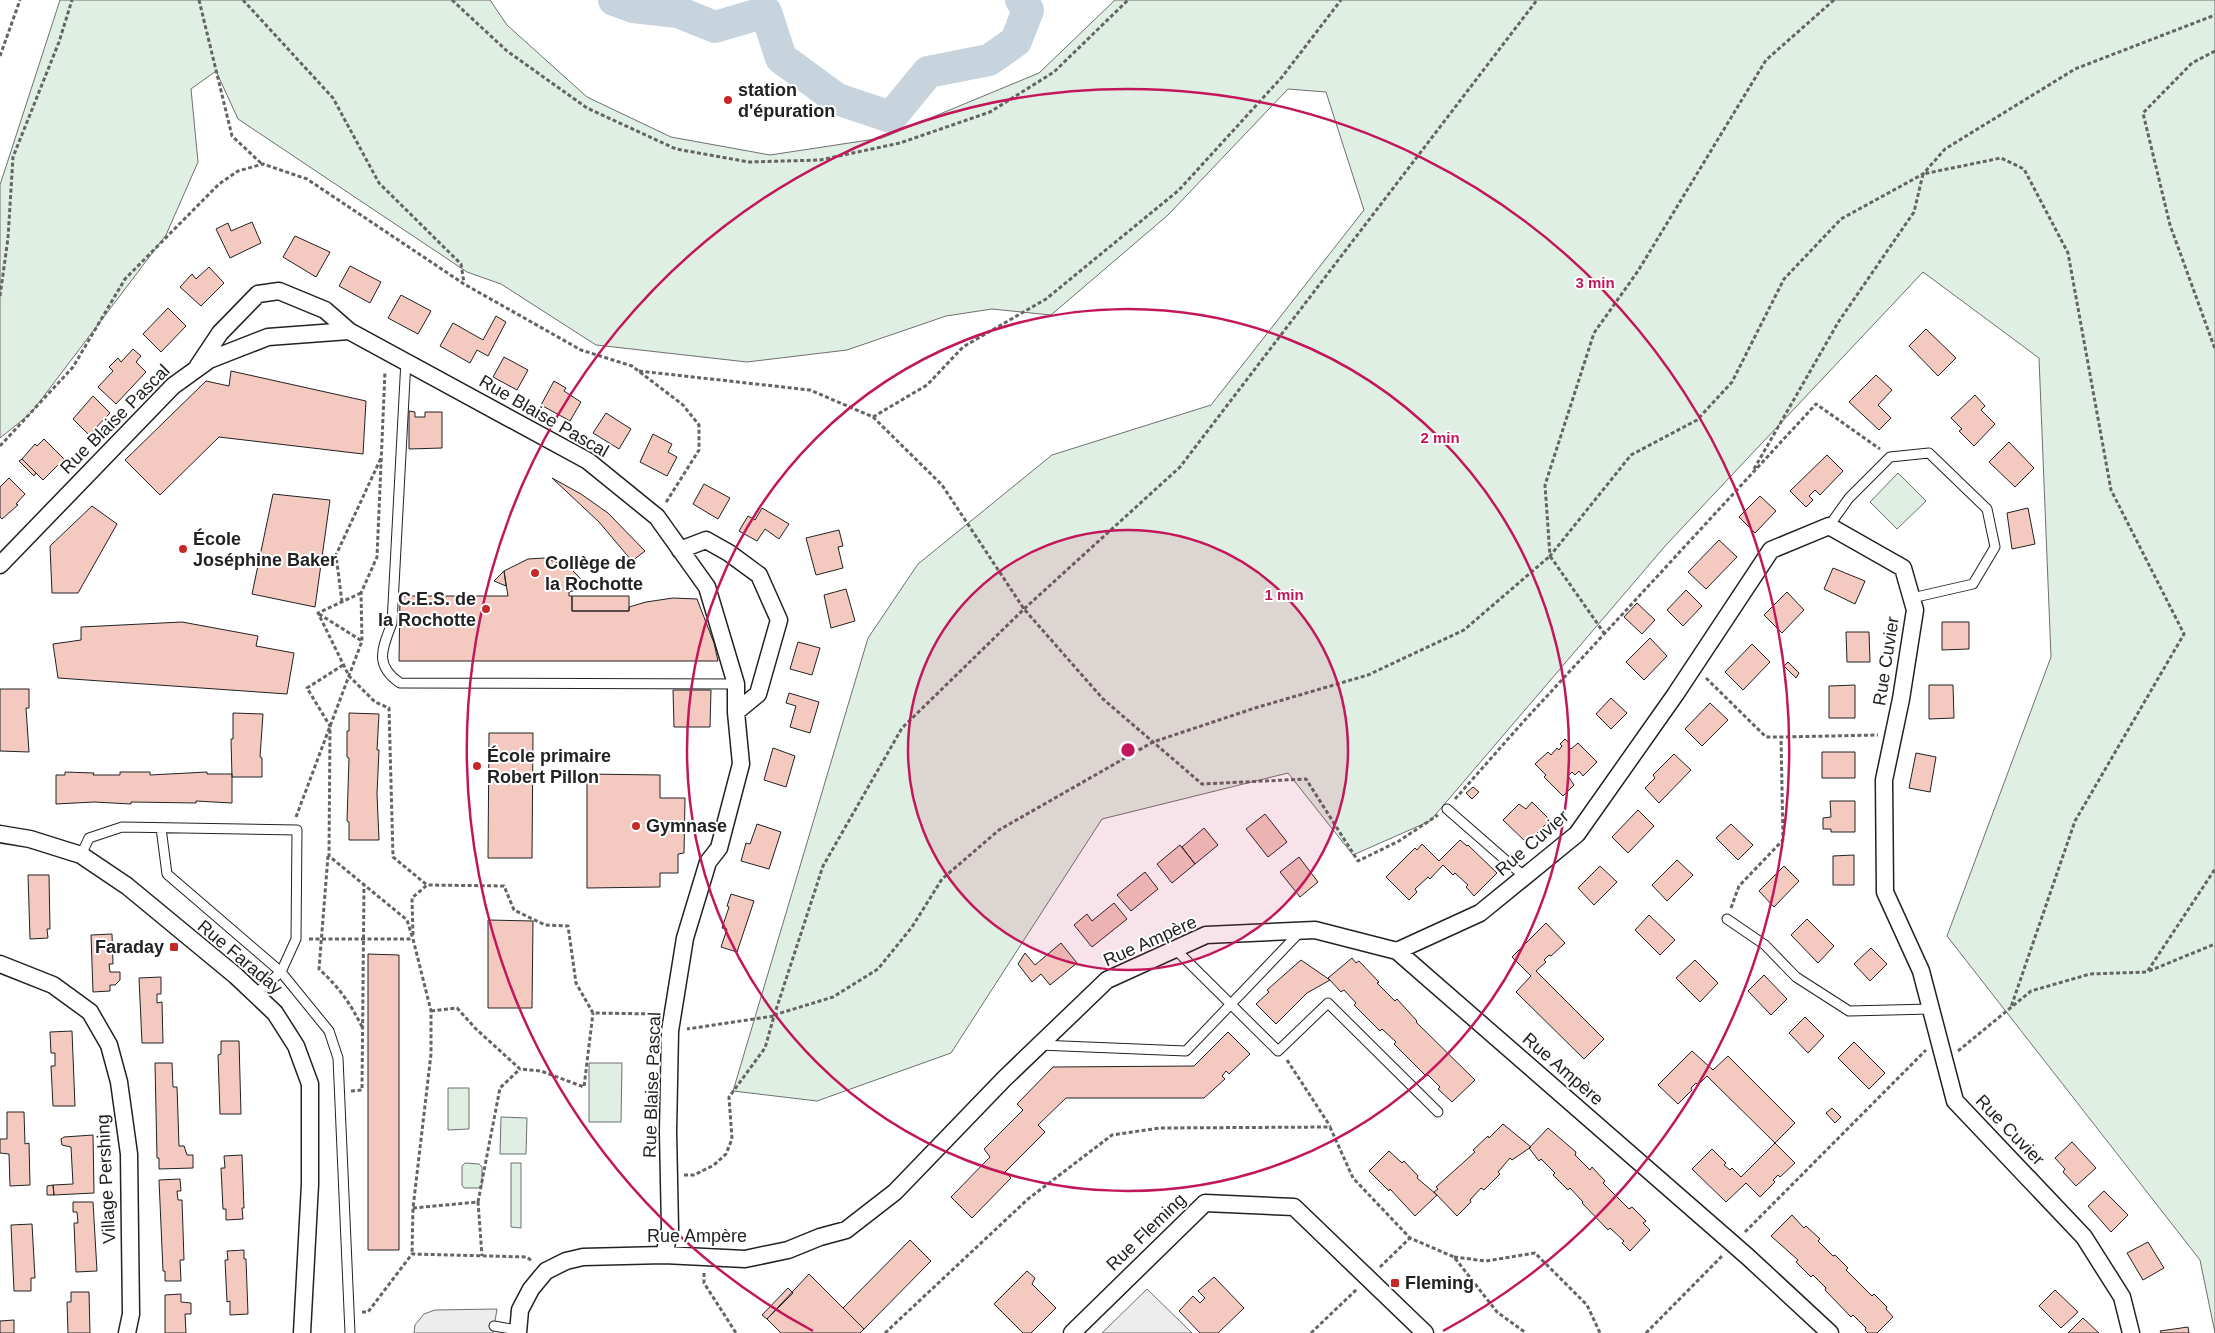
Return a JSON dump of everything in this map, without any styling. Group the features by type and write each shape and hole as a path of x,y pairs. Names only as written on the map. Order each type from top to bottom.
{"street":[{"path":"196,368 220,333 258,294 279,290 325,310 350,331"},
{"name":"Rue Blaise Pascal","path":"0,565 173,386 196,368 209,360 268,337 350,331 588,461 657,517 707,587 736,684 736,712 741,764 720,848 708,862 684,938 670,1031 670,1228 664,1255"},
{"name":"Rue Cuvier","path":"1397,951 1480,913 1577,834 1694,666 1771,550 1829,526 1903,568 1915,610 1894,735 1884,780 1885,892 1921,971 1955,1101 2084,1238 2122,1297 2131,1333"},
{"path":"680,550 706,540 729,552 759,575 779,620 758,694 736,712"},
{"name":"Rue Faraday","path":"0,834 30,839 81,855 127,886 255,994 275,1013 296,1046 310,1084 310,1184 302,1333"},
{"name":"Rue Ampère","path":"518,1331 520,1310 531,1289 546,1271 566,1261 583,1257 664,1255 745,1259 788,1250 820,1236 846,1230 895,1192 1038,1045 1108,980 1206,935 1315,930 1397,951 1733,1244 1830,1333"},
{"name":"Village Pershing","path":"0,964 53,985 90,1012 109,1045 120,1082 129,1154 131,1314 127,1333"},
{"name":"Rue Fleming","path":"1072,1333 1206,1203 1294,1207 1425,1333"}],"lane":[{"path":"406,360 392,623 386,639 382,660 383,668 390,676 400,683 736,684"},
{"path":"1829,526 1849,498 1890,457 1929,453 1987,509 1995,547 1973,584 1912,598"},
{"path":"1447,809 1524,877"},
{"path":"81,855 89,838 122,828 297,830 296,939 281,972 255,994"},
{"path":"161,828 167,874 281,972 329,1031 338,1058 350,1333"},
{"path":"1727,919 1765,945 1796,977 1849,1011 1931,1009"},
{"path":"1038,1045 1186,1050 1302,930"},
{"path":"1174,949 1278,1051 1328,1003 1438,1112"},
{"path":"494,1326 518,1331"}],"path":[{"path":"0,56 20,0"},
{"path":"0,296 8,238 13,157 59,42 72,0"},
{"path":"199,0 232,136 263,164 308,180 464,284 581,350 632,366 683,405 699,425 699,450 657,517"},
{"path":"243,0 334,98 379,183 461,264 464,284"},
{"path":"452,0 507,52 587,108 676,149 749,162 820,160 900,143 990,112 1054,72 1128,0"},
{"path":"873,417 927,385 963,347 1046,299 1178,190 1282,77 1341,0"},
{"path":"669,1176 694,1175 714,1165 726,1154 732,1139 729,1097 765,1048 823,866 902,728 1024,609 1180,466 1537,0"},
{"path":"1604,633 1550,556 1545,485 1594,333 1638,271 1766,60 1834,0"},
{"path":"1752,474 1839,320 1914,212 1923,174 1945,149 2075,69 2215,15"},
{"path":"2215,51 2192,63 2143,112 2170,225 2215,349"},
{"path":"670,1031 774,1016 833,997 878,969 912,927 942,879 999,830 1153,742 1255,708 1368,675 1464,630 1550,556 1631,455 1697,420 1732,382 1784,279 1842,219 1923,174 2001,158 2024,170 2068,253 2111,490 2184,634 2075,821 2010,1007"},
{"path":"0,446 73,367 125,279 219,184 238,171 263,164"},
{"path":"291,830 362,642 361,593 377,557 386,350"},
{"path":"639,371 810,390 873,417 942,485 1024,609 1103,699 1202,784 1306,779 1358,861 1399,841 1447,809 1604,633 1816,404 1890,457"},
{"path":"342,602 336,555 382,456"},
{"path":"318,613 361,593"},
{"path":"318,613 362,642"},
{"path":"318,613 349,676 375,702 388,708 393,857 427,885 504,886 514,910 545,925 568,926 576,983 593,1013 584,1087 541,1071 520,1068 476,1029 458,1008 431,1010"},
{"path":"343,664 307,688 330,726 328,856 319,969 337,985 352,1006 363,1027"},
{"path":"1694,666 1766,736 1894,735"},
{"path":"1727,919 1739,886 1784,840 1781,737"},
{"path":"328,856 406,920 413,939 431,1010 431,1054 413,1208 412,1254 368,1312 350,1313"},
{"path":"2147,972 2215,869"},
{"path":"340,1092 362,1090 364,884"},
{"path":"413,939 412,898 427,885"},
{"path":"296,939 413,939"},
{"path":"1945,1061 2030,991 2090,974 2147,972 2215,944"},
{"path":"593,1013 673,1014"},
{"path":"1646,1333 1938,1037"},
{"path":"1278,1051 1287,1060 1330,1127 1353,1178 1410,1238 1454,1257 1486,1262 1535,1253 1587,1305 1600,1333"},
{"path":"482,1256 478,1202 500,1088 520,1068"},
{"path":"886,1333 1028,1199 1112,1135 1160,1128 1330,1127"},
{"path":"413,1208 478,1202"},
{"path":"412,1254 527,1257 546,1271"},
{"path":"704,1257 704,1284 736,1333"},
{"path":"1454,1257 1496,1312 1526,1333"}],"green space":[{"path":"60,0 490,0 507,25 587,97 671,137 770,155 882,138 1039,73 1115,0 2215,0 2215,1333 2200,1260 1947,936 2051,657 2039,358 1923,272 1666,545 1430,821 1353,855 1288,773 1102,819 951,1053 817,1101 733,1091 868,638 918,564 1052,455 1211,405 1364,210 1326,92 1288,89 1168,215 1051,315 992,309 946,316 847,350 747,362 596,345 501,284 467,272 238,119 216,71 191,89 198,162 166,235 31,413 0,438 0,185"},
{"path":"1898,473 1926,501 1897,529 1870,502"},
{"path":"589,1063 622,1063 621,1122 589,1122"},
{"path":"448,1088 469,1088 469,1129 448,1130"},
{"path":"501,1117 527,1118 526,1154 500,1154"},
{"path":"465,1163 479,1164 482,1167 482,1185 478,1188 464,1188 462,1185 462,1166"},
{"path":"511,1163 521,1163 521,1228 511,1227"}],"shaded area":[{"path":"1147,1289 1192,1333 1102,1333"},
{"path":"497,1309 493,1333 414,1333 415,1325 424,1314 435,1310"}],"building":[{"path":"252,222 261,243 230,258 216,229 228,223 231,231"},
{"path":"295,236 330,252 316,277 283,257"},
{"path":"350,266 381,282 370,303 339,286"},
{"path":"209,267 224,283 201,306 180,287 192,274 196,279"},
{"path":"401,295 431,311 418,334 388,318"},
{"path":"168,308 186,326 161,352 143,334"},
{"path":"496,316 506,322 488,356 477,350 470,363 440,346 453,323 483,340"},
{"path":"1926,329 1956,358 1938,376 1909,346"},
{"path":"133,349 141,356 136,362 146,372 116,404 98,387 113,371 109,367 118,358 121,362"},
{"path":"504,357 528,370 517,390 493,377"},
{"path":"231,371 366,401 363,454 219,437 160,495 125,460 206,381 229,386"},
{"path":"1876,375 1892,390 1878,405 1891,418 1879,430 1849,402"},
{"path":"554,381 566,388 564,391 581,402 570,421 541,405"},
{"path":"1975,395 1985,406 1981,410 1995,424 1974,446 1959,431 1962,429 1951,418"},
{"path":"93,396 110,413 89,435 73,419"},
{"path":"409,411 415,412 415,417 425,417 425,412 442,412 442,448 409,449"},
{"path":"606,413 631,429 619,449 593,433"},
{"path":"653,434 672,444 668,452 677,457 667,476 640,462"},
{"path":"44,439 64,459 43,480 22,459 35,444 37,446"},
{"path":"2009,442 2034,468 2015,487 1989,462"},
{"path":"1827,455 1843,471 1820,495 1815,490 1809,496 1813,500 1806,507 1790,491"},
{"path":"22,459 36,473 34,476 19,461"},
{"path":"9,478 25,494 16,504 18,505 2,519 0,517 0,487"},
{"path":"552,478 581,494 608,513 645,551 632,561 599,522"},
{"path":"704,484 730,498 718,519 693,504"},
{"path":"273,494 330,500 315,607 252,594"},
{"path":"1760,496 1776,511 1755,533 1739,517"},
{"path":"92,506 117,524 78,593 52,593 50,546"},
{"path":"762,508 789,524 779,539 765,529 757,541 739,531 748,516 755,520"},
{"path":"2028,508 2035,544 2012,549 2007,513"},
{"path":"839,530 843,546 838,547 843,568 816,575 806,538"},
{"path":"1719,540 1737,557 1706,589 1688,572"},
{"name":"C.E.S. de la Rochotte","path":"544,558 568,566 585,583 587,587 569,592 569,596 572,596 572,611 629,611 629,607 646,602 673,598 697,599 714,643 718,661 399,661 400,596 508,596 504,571 528,559"},
{"path":"1833,568 1865,581 1855,604 1824,589"},
{"path":"504,571 506,586 494,581"},
{"path":"846,589 855,621 831,628 824,595"},
{"path":"1686,590 1702,606 1683,626 1667,610"},
{"path":"1787,592 1804,610 1782,633 1764,615"},
{"path":"572,596 629,596 629,611 572,611"},
{"path":"1637,603 1655,620 1642,634 1624,617"},
{"path":"182,622 258,636 256,646 294,653 287,694 58,678 53,644 81,640 81,627"},
{"path":"1942,622 1969,622 1969,649 1942,650"},
{"path":"1846,632 1869,632 1870,662 1847,662"},
{"path":"1650,638 1667,656 1644,680 1626,662"},
{"path":"798,642 820,648 812,675 790,669"},
{"path":"1752,644 1770,662 1743,690 1725,672"},
{"path":"1788,662 1799,673 1796,678 1784,666"},
{"path":"1855,685 1855,718 1829,718 1829,686"},
{"path":"1929,685 1953,685 1954,718 1929,719"},
{"path":"0,689 29,689 29,708 26,708 29,752 0,751"},
{"path":"673,690 711,690 710,727 674,727"},
{"path":"789,693 819,702 810,733 790,727 796,706 786,703"},
{"path":"1611,698 1627,713 1611,729 1596,714"},
{"path":"1710,703 1728,720 1702,746 1685,729"},
{"path":"233,713 263,714 260,757 262,758 262,777 232,777 231,739 233,739"},
{"path":"349,713 379,714 377,794 379,840 349,840 349,822 347,821 349,758 347,757 347,731 349,731"},
{"path":"489,733 533,733 532,858 488,858"},
{"path":"1565,739 1570,744 1568,746 1571,749 1578,743 1597,762 1583,776 1579,771 1575,775 1572,772 1568,776 1574,785 1563,796 1544,777 1546,775 1535,764 1548,752 1551,755 1557,748 1559,750 1562,746 1560,744"},
{"path":"773,748 795,756 786,787 764,780"},
{"path":"1822,752 1855,752 1855,778 1822,778"},
{"path":"1916,753 1936,757 1930,792 1909,788"},
{"path":"1674,754 1691,770 1659,803 1645,788 1655,778 1653,775"},
{"path":"65,772 94,773 93,775 120,775 120,772 150,772 150,775 207,772 207,774 232,774 232,803 196,801 196,803 131,802 131,804 94,802 56,804 56,775 65,775"},
{"name":"Gymnase","path":"587,774 660,775 660,798 685,798 684,853 678,854 678,873 660,873 660,887 587,888"},
{"path":"1473,787 1479,792 1472,799 1466,793"},
{"path":"1830,801 1855,801 1855,832 1831,832 1831,829 1823,829 1823,818 1831,817"},
{"path":"1532,802 1550,820 1527,843 1503,820 1519,804 1526,809"},
{"path":"1638,810 1654,826 1628,853 1612,837"},
{"path":"1265,814 1287,842 1268,857 1246,829"},
{"path":"757,824 781,832 769,869 741,861 746,843 750,844"},
{"path":"1731,824 1753,845 1738,860 1716,838"},
{"path":"1204,828 1218,845 1195,864 1182,847"},
{"path":"1460,840 1468,845 1497,873 1474,896 1466,887 1468,885 1455,873 1453,875 1443,865 1430,879 1428,877 1415,889 1417,892 1409,900 1386,877 1415,848 1417,850 1422,844 1439,861"},
{"path":"1180,845 1195,864 1172,883 1157,864"},
{"path":"1854,855 1854,885 1833,885 1833,856"},
{"path":"1299,857 1318,882 1300,897 1280,872"},
{"path":"1677,860 1693,875 1667,901 1652,885"},
{"path":"1600,866 1617,882 1594,905 1578,888"},
{"path":"1784,866 1799,881 1774,907 1759,891"},
{"path":"1145,872 1158,889 1131,911 1117,895"},
{"path":"28,875 49,875 50,929 47,929 48,938 30,939"},
{"path":"731,894 754,901 737,952 721,947 727,929 722,928"},
{"path":"1114,903 1127,919 1092,947 1074,925 1087,914 1092,921"},
{"path":"1649,915 1675,940 1660,955 1635,930"},
{"path":"1807,919 1834,946 1818,963 1791,935"},
{"path":"488,920 533,921 532,1008 488,1008"},
{"path":"1546,923 1565,943 1551,956 1549,955 1544,960 1546,962 1536,971 1604,1039 1584,1059 1516,992 1531,976 1512,957"},
{"path":"112,934 113,964 109,964 110,972 120,972 120,980 115,985 110,985 110,991 93,992 91,935"},
{"path":"1061,943 1077,963 1050,985 1041,974 1032,982 1018,964 1025,953 1035,965"},
{"path":"1871,948 1887,964 1870,981 1854,964"},
{"path":"368,954 399,955 399,1250 368,1250"},
{"path":"1352,958 1356,963 1359,961 1379,982 1377,983 1395,1001 1397,999 1416,1022 1475,1080 1452,1102 1438,1089 1440,1087 1428,1075 1426,1076 1394,1044 1396,1042 1382,1029 1380,1031 1354,1005 1356,1003 1344,990 1341,992 1328,978"},
{"path":"1301,960 1330,980 1307,993 1276,1024 1256,1004 1269,992 1267,990"},
{"path":"1695,960 1718,983 1700,1002 1676,978"},
{"path":"1764,975 1787,999 1771,1015 1748,991"},
{"path":"161,977 161,994 157,994 157,1003 162,1002 163,1043 142,1043 139,978"},
{"path":"1805,1017 1824,1036 1808,1053 1789,1033"},
{"path":"72,1031 75,1106 53,1106 51,1066 55,1066 55,1053 51,1053 50,1032"},
{"path":"1228,1032 1250,1054 1229,1074 1226,1071 1222,1076 1225,1079 1204,1098 1066,1098 1038,1125 1045,1132 1005,1172 1011,1178 972,1218 951,1197 990,1157 984,1149 1023,1110 1017,1104 1053,1067 1194,1066"},
{"path":"221,1041 239,1041 241,1114 220,1114 218,1055 221,1054"},
{"path":"1854,1042 1885,1073 1869,1089 1838,1058"},
{"path":"1692,1051 1713,1070 1728,1056 1795,1123 1775,1143 1707,1076 1698,1085 1696,1083 1691,1088 1692,1090 1678,1104 1658,1085"},
{"path":"155,1063 172,1063 173,1087 177,1087 179,1146 184,1146 187,1155 193,1155 193,1168 159,1169 159,1158 157,1158"},
{"path":"1832,1108 1841,1117 1835,1123 1826,1113"},
{"path":"7,1112 24,1112 25,1144 29,1143 30,1185 10,1186 9,1154 0,1153 0,1139 7,1139"},
{"path":"1503,1124 1531,1147 1512,1160 1510,1158 1498,1172 1500,1174 1484,1190 1481,1188 1470,1200 1471,1202 1457,1216 1434,1192 1438,1189 1436,1187 1475,1152 1473,1150"},
{"path":"1548,1128 1576,1152 1575,1155 1590,1170 1592,1167 1605,1181 1603,1183 1629,1209 1632,1207 1646,1221 1643,1223 1650,1230 1630,1251 1622,1243 1624,1241 1610,1228 1608,1230 1570,1188 1568,1190 1553,1175 1555,1173 1541,1159 1539,1161 1529,1148"},
{"path":"93,1135 94,1193 54,1195 53,1185 73,1184 71,1147 62,1145 61,1139 64,1137"},
{"path":"2072,1142 2096,1168 2076,1186 2063,1172 2065,1169 2055,1158"},
{"path":"1775,1143 1795,1163 1780,1177 1778,1175 1773,1180 1775,1182 1760,1197 1746,1183 1726,1202 1692,1169 1712,1149 1726,1163 1724,1165 1730,1170 1732,1168 1741,1177"},
{"path":"1389,1151 1402,1163 1404,1161 1418,1176 1417,1178 1437,1195 1415,1216 1390,1189 1389,1191 1369,1171"},
{"path":"242,1155 243,1219 226,1220 226,1209 223,1209 221,1168 225,1168 224,1156"},
{"path":"180,1179 181,1191 177,1191 178,1200 182,1200 184,1260 180,1260 181,1281 165,1281 159,1180"},
{"path":"53,1185 54,1195 47,1195 47,1186"},
{"path":"2104,1191 2128,1215 2111,1232 2088,1206"},
{"path":"73,1202 93,1202 97,1271 76,1272 74,1223 78,1223 77,1212 73,1212"},
{"path":"1792,1215 1804,1228 1806,1226 1820,1239 1818,1241 1848,1268 1846,1270 1872,1296 1874,1294 1887,1307 1886,1309 1893,1317 1877,1333 1868,1333 1865,1330 1866,1328 1853,1315 1851,1317 1813,1275 1811,1277 1796,1262 1798,1260 1771,1236"},
{"path":"32,1224 35,1278 31,1278 31,1291 14,1291 11,1225"},
{"path":"910,1240 931,1261 864,1329 843,1308"},
{"path":"2148,1242 2164,1268 2143,1280 2127,1253"},
{"path":"244,1250 248,1314 230,1315 230,1301 227,1302 225,1260 228,1260 227,1251"},
{"path":"1027,1271 1035,1278 1032,1284 1056,1308 1031,1333 1023,1333 994,1304"},
{"path":"809,1274 864,1329 860,1333 781,1333 767,1319"},
{"path":"1214,1277 1244,1308 1218,1333 1200,1333 1179,1311 1193,1296 1200,1303 1205,1298 1198,1291"},
{"path":"788,1288 793,1293 767,1319 762,1315"},
{"path":"2055,1290 2078,1312 2061,1328 2039,1306"},
{"path":"71,1292 89,1292 90,1333 68,1333 67,1302 71,1302"},
{"path":"181,1294 181,1302 191,1303 191,1314 185,1314 186,1333 165,1333 165,1295"},
{"path":"2083,1318 2099,1333 2068,1333"},
{"path":"14,1320 14,1333 0,1333 0,1321"},
{"path":"2188,1327 2189,1333 2161,1333 2160,1331"}],"waterway":[{"path":"614,0 633,7 678,12 715,27 766,12 781,58 837,99 891,117 928,72 989,60 1016,41 1028,10 1021,0"}],"place":[{"name":"station d'épuration","path":"728,100"},
{"name":"École Joséphine Baker","path":"183,549"},
{"name":"Collège de la Rochotte","path":"535,573"},
{"name":"C.E.S. de la Rochotte","path":"486,609"},
{"name":"École primaire Robert Pillon","path":"477,766"},
{"name":"Gymnase","path":"636,826"},
{"name":"Faraday","path":"174,947"},
{"name":"Fleming","path":"1395,1283"}]}
